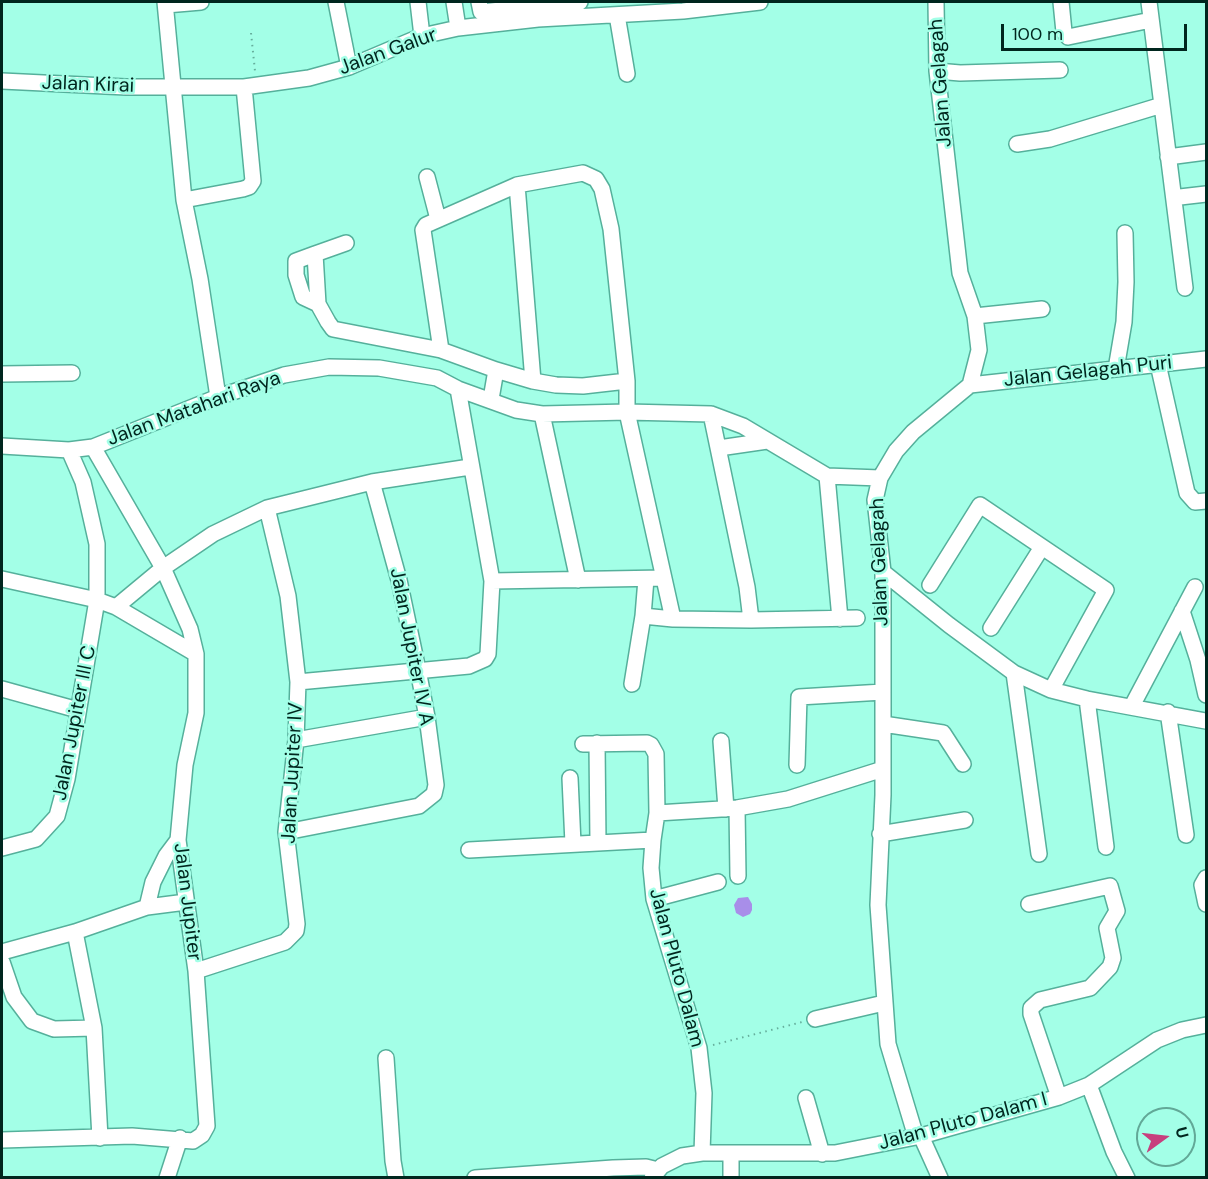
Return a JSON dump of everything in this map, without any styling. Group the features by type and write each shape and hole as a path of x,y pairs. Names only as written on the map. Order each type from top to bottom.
{"street":[{"path":"201,2 165,3 184,200 200,279 218,397"},
{"path":"336,2 349,67"},
{"path":"418,2 422,36"},
{"path":"454,2 458,28"},
{"path":"479,2 481,12 533,4 582,7"},
{"name":"Jalan Galur","path":"174,88 251,86 309,78 349,67 422,36 458,28 538,19 582,7 617,15 681,6 760,2"},
{"name":"Jalan Gelagah","path":"936,2 937,71 960,273 975,316 979,350 970,385 928,422 913,432 896,451 880,478 876,500 883,572 883,769 878,905 884,1003 888,1044 896,1078 919,1136 940,1178"},
{"path":"1061,2 1064,32 1068,37 1151,20"},
{"path":"1149,2 1185,288"},
{"path":"617,15 627,74"},
{"path":"937,71 960,73 1060,70"},
{"name":"Jalan Kirai","path":"2,81 174,88"},
{"path":"184,200 243,189 249,187 253,182 251,86"},
{"path":"1017,144 1050,139 1162,105"},
{"path":"1168,157 1206,152"},
{"path":"441,350 423,230 426,225 517,185 584,173 596,179 602,189 611,229 627,381 627,412 673,619"},
{"path":"427,177 434,221"},
{"path":"517,185 532,381"},
{"path":"1180,197 1206,194"},
{"path":"1116,369 1124,322 1126,292 1125,233"},
{"path":"346,243 315,254 318,303 333,328 441,350 532,381 584,386 627,381"},
{"path":"975,316 1042,309"},
{"name":"Jalan Gelagah Puri","path":"970,385 1206,359"},
{"path":"1158,364 1187,493 1195,502 1206,501"},
{"name":"Jalan Matahari Raya","path":"2,446 69,450 93,447 218,397 284,375 329,368 379,368 437,378 458,389 491,399 516,410 542,414 627,412 711,414 742,426 827,476 880,478"},
{"path":"491,399 496,370"},
{"path":"2,374 72,373"},
{"path":"298,682 469,666 484,659 488,654 492,580 470,467 458,389"},
{"path":"542,414 578,580"},
{"path":"711,414 747,587 751,620"},
{"path":"719,448 767,441"},
{"name":"Jalan Jupiter","path":"93,447 163,568 189,629 196,654 196,713 185,765 178,840 196,971 207,1126 202,1135 193,1141 184,1139"},
{"path":"69,450 83,482 97,544 97,600"},
{"path":"116,607 163,568 213,534 267,508 372,482 470,467"},
{"path":"827,476 840,620"},
{"name":"Jalan Jupiter IV A","path":"286,832 418,806 434,794 436,785 418,670 399,580 372,482"},
{"path":"930,585 980,505 1106,590 1051,690"},
{"name":"Jalan Jupiter IV","path":"196,971 285,942 296,931 286,832 296,740 298,682 288,596 267,508"},
{"path":"992,628 1042,547"},
{"path":"883,572 949,626 1014,673 1051,690 1206,721"},
{"path":"492,580 664,578"},
{"path":"2,579 97,600 116,607 196,654"},
{"path":"632,684 643,616 646,579"},
{"path":"1132,706 1195,587"},
{"name":"Jalan Jupiter III C","path":"2,848 36,839 57,816 68,779 97,600"},
{"path":"1182,611 1198,660 1206,695"},
{"path":"643,616 673,619 751,620 857,618"},
{"path":"1014,673 1040,854"},
{"path":"2,689 78,710"},
{"path":"797,765 799,697 883,692"},
{"path":"1087,699 1106,847"},
{"path":"1168,712 1186,835"},
{"path":"296,740 427,717"},
{"path":"883,724 943,733 963,764"},
{"path":"721,741 738,876"},
{"name":"Jalan Pluto Dalam","path":"598,843 590,743 647,743 655,749 657,813 651,868 654,899 699,1048 704,1093 702,1153"},
{"path":"657,813 731,808 788,800 883,769"},
{"path":"570,778 573,844"},
{"path":"880,834 965,820"},
{"path":"147,907 153,882 166,856 178,840"},
{"path":"469,850 653,840"},
{"path":"1206,878 1202,885 1206,904"},
{"path":"654,899 718,882"},
{"path":"1029,904 1110,886 1117,911 1107,928 1113,958 1110,968 1090,988 1040,1000 1031,1008 1031,1014 1059,1097"},
{"path":"2,952 75,932 147,907 186,902"},
{"path":"75,932 94,1028 100,1138"},
{"path":"2,962 14,997 32,1021 54,1029 94,1028"},
{"path":"809,1020 884,1003"},
{"name":"Jalan Pluto Dalam I","path":"702,1153 835,1153 919,1136 1059,1097 1089,1085 1157,1040 1182,1030 1206,1025"},
{"path":"386,1058 396,1178"},
{"path":"1089,1085 1114,1152 1127,1178"},
{"path":"806,1098 822,1154"},
{"path":"2,1140 132,1136 184,1139 167,1178"},
{"path":"475,1178 646,1167 655,1174 670,1161 682,1156 702,1153"},
{"path":"731,1154 731,1178"}],"path":[{"path":"251,33 251,86"},
{"path":"699,1048 809,1020"}],"shaded area":[{"path":"748,897 752,910 750,914 743,917 736,913 734,905 738,898"}]}
